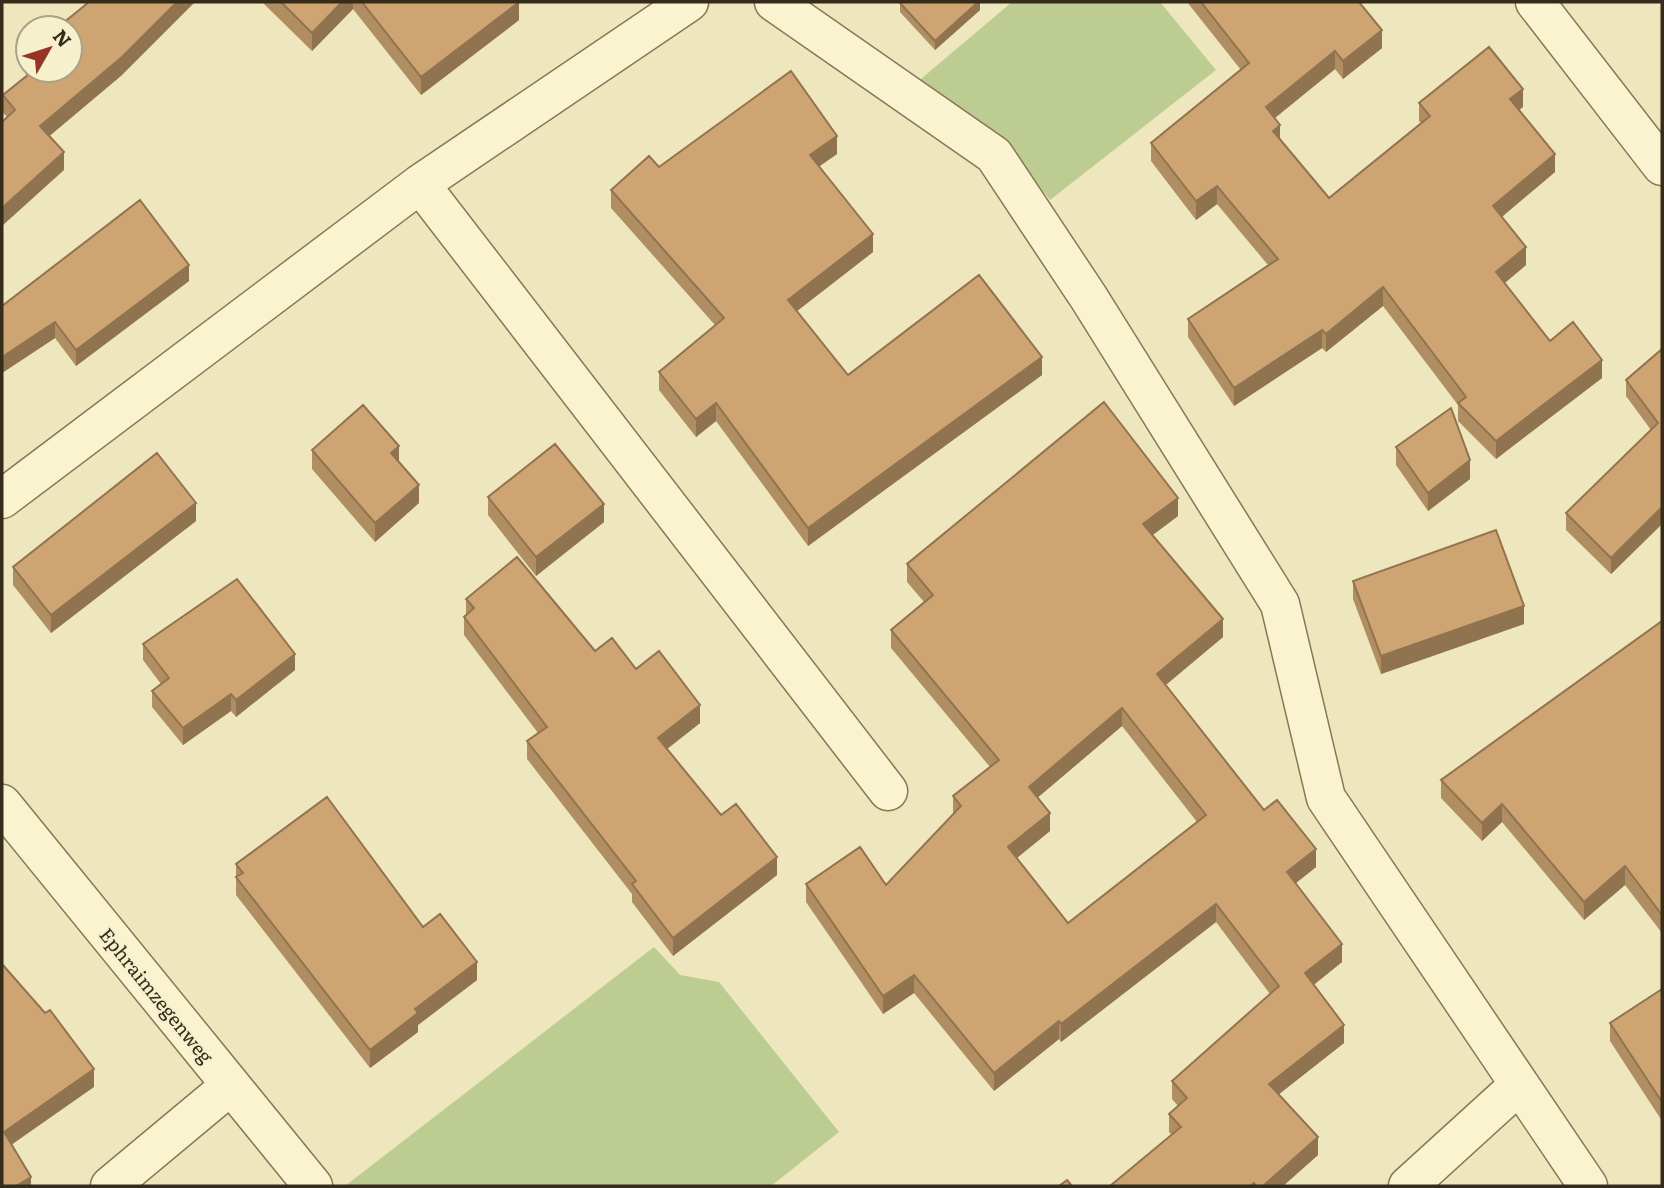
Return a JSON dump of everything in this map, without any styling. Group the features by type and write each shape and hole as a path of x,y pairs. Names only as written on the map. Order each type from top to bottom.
{"street":[{"path":"2,499 419,184 689,2"},
{"path":"775,2 994,155 1089,298 1280,604 1326,798 1588,1186"},
{"path":"1535,2 1662,166"},
{"path":"419,184 888,791"},
{"name":"Ephraimzegenweg","path":"2,804 313,1186"},
{"path":"1408,1186 1519,1085"},
{"path":"110,1186 230,1086"}],"green space":[{"path":"1012,2 1160,2 1216,70 1050,200 1001,137 915,84"},
{"path":"654,947 680,975 719,982 839,1132 771,1186 345,1186"}],"building":[{"path":"89,2 177,2 122,57 40,126 64,152 2,208 2,122 15,110 3,95 17,84 84,84 84,14 74,14"},
{"path":"281,2 342,2 312,33"},
{"path":"362,2 519,2 421,77"},
{"path":"901,2 978,2 935,41"},
{"path":"1201,2 1359,2 1382,30 1343,61 1335,51 1266,107 1280,125 1273,131 1329,198 1430,116 1419,103 1489,47 1523,89 1510,99 1555,154 1493,206 1526,247 1496,272 1550,341 1573,322 1602,360 1496,441 1458,403 1466,397 1383,287 1326,334 1322,330 1234,388 1188,319 1278,259 1217,186 1196,201 1151,143 1249,63"},
{"path":"791,71 837,136 810,155 873,234 788,300 848,375 979,275 1042,357 808,528 716,403 696,419 659,372 724,318 611,190 649,156 659,167"},
{"path":"140,200 189,265 76,350 55,322 2,357 2,306"},
{"path":"1662,349 1662,507 1611,558 1566,513 1658,423 1626,380"},
{"path":"1104,402 1178,498 1143,524 1223,619 1157,674 1264,810 1277,800 1316,849 1287,872 1342,944 1305,973 1344,1025 1269,1084 1318,1137 1263,1186 1256,1186 1254,1183 1250,1186 1110,1186 1181,1127 1169,1114 1187,1098 1172,1081 1279,986 1216,904 994,1073 914,975 883,996 806,884 860,847 886,885 961,806 953,796 999,760 891,630 933,595 907,564","holes":["1122,708 1206,815 1068,923 1008,847 1050,813 1029,787"]},
{"path":"363,405 399,446 391,453 419,485 375,523 312,450"},
{"path":"1451,408 1470,460 1428,493 1396,447"},
{"path":"555,444 604,504 536,557 488,497"},
{"path":"157,453 196,503 51,615 13,567"},
{"path":"1496,530 1524,606 1381,656 1353,581"},
{"path":"517,557 595,651 612,638 636,669 659,651 700,705 658,738 721,815 736,804 777,857 673,938 632,884 636,881 527,741 547,727 464,617 474,608 466,599"},
{"path":"237,579 295,654 236,700 231,694 183,728 152,691 169,678 143,644"},
{"path":"1662,621 1662,915 1625,866 1584,902 1502,804 1482,823 1441,780"},
{"path":"327,797 423,927 440,914 477,962 415,1009 418,1013 370,1050 236,877 243,873 236,864"},
{"path":"2,964 45,1013 50,1010 94,1069 4,1132 31,1177 16,1186 2,1186"},
{"path":"1662,989 1662,1102 1610,1023"},
{"path":"1067,1180 1072,1186 1059,1186"}]}
